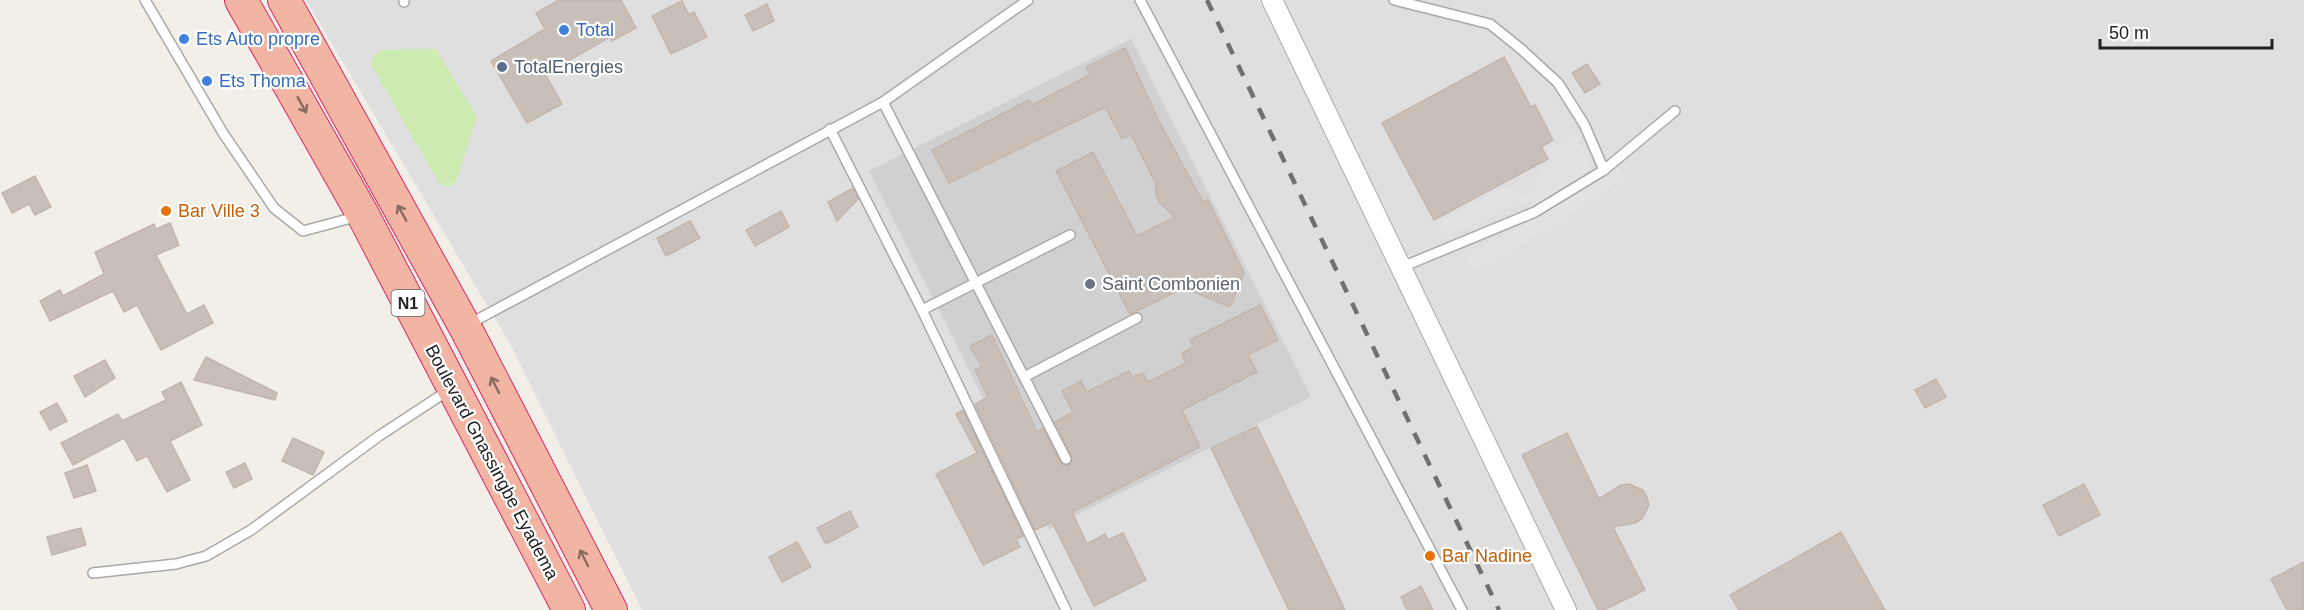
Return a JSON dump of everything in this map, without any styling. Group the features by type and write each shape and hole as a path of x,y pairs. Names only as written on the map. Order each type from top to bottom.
{"highway":[{"name":"Boulevard Gnassingbe Eyadema","path":"241,0 363,215 569,610"},
{"name":"Boulevard Gnassingbe Eyadema","path":"284,0 465,327 611,610"}],"street":[{"path":"1272,0 1566,610"}],"lane":[{"path":"145,0 223,133 274,208 303,231 363,215"},
{"path":"465,327 883,102 1028,0"},
{"path":"1140,0 1462,610"},
{"path":"1394,0 1490,24 1521,49 1558,83 1584,124 1604,170"},
{"path":"883,102 1026,376 1066,459"},
{"path":"1402,267 1535,212 1604,170 1675,111"},
{"path":"830,129 922,310 1066,610"},
{"path":"922,310 1070,235"},
{"path":"1026,376 1137,318"},
{"path":"93,573 176,564 206,556 251,530 379,436 453,387"}],"shaded area":[{"path":"306,0 2304,0 2304,610 642,610 510,344"},
{"name":"Saint Combonien","path":"1131,39 1311,397 1049,529 869,171"},
{"path":"1576,135 1591,168 1538,204 1519,200 1445,239 1437,224 1504,188 1531,197 1542,168 1552,162 1546,151"},
{"path":"1614,162 1625,177 1563,222 1473,273 1465,256 1542,215"}],"green space":[{"path":"436,49 477,117 456,181 448,187 437,180 371,64 375,54 381,50"}],"building":[{"path":"559,0 621,0 636,28 612,41 610,37 545,74 562,104 527,123 491,61 545,29 536,13"},
{"path":"682,1 689,15 694,12 707,37 671,54 652,16"},
{"path":"767,4 774,21 753,31 745,15"},
{"path":"1125,48 1159,121 1203,202 1208,200 1244,273 1230,307 1184,288 1130,314 1056,171 1093,152 1137,236 1175,217 1159,202 1156,195 1156,184 1131,135 1122,139 1105,107 949,183 932,150 1029,100 1032,105 1090,75 1086,67"},
{"path":"1504,57 1531,107 1535,105 1553,140 1541,147 1548,159 1434,220 1382,123"},
{"path":"1587,64 1600,84 1585,93 1572,73"},
{"path":"35,176 51,207 35,215 29,204 12,213 2,193"},
{"path":"853,188 858,199 837,221 828,202"},
{"path":"781,211 789,227 755,246 746,230"},
{"path":"690,221 700,238 666,256 657,238"},
{"path":"170,223 179,245 156,255 187,314 204,305 213,323 161,350 137,305 124,312 113,291 50,321 40,301 60,290 63,296 104,274 95,252 154,224 156,229"},
{"path":"1260,305 1278,340 1248,355 1257,372 1182,410 1200,447 1072,512 1087,544 1105,534 1108,540 1123,533 1146,580 1094,606 1052,522 1035,530 975,404 988,397 975,370 982,367 970,346 992,335 1037,432 1043,428 1060,462 1066,466 1071,463 1072,456 1055,422 1073,412 1062,391 1081,381 1087,392 1129,371 1133,377 1143,373 1148,382 1186,363 1182,353 1193,347 1190,340"},
{"path":"206,357 277,393 275,400 194,380"},
{"path":"105,360 115,378 85,397 74,376"},
{"path":"1936,379 1946,397 1925,408 1915,390"},
{"path":"181,382 202,425 170,441 190,480 167,492 147,456 137,461 124,438 73,465 61,443 118,414 122,421 166,400 162,392"},
{"path":"57,403 67,421 50,430 40,412"},
{"path":"963,410 1023,536 1016,539 1020,547 983,565 936,474 977,453 956,414"},
{"path":"1257,426 1345,610 1289,610 1211,448"},
{"path":"1567,433 1599,499 1621,485 1629,484 1643,490 1649,505 1642,519 1635,523 1613,527 1645,590 1604,610 1598,610 1522,455"},
{"path":"293,438 324,452 313,475 282,461"},
{"path":"245,463 252,479 234,488 226,472"},
{"path":"87,465 96,491 74,498 65,473"},
{"path":"2084,484 2100,515 2059,536 2043,505"},
{"path":"850,511 858,527 826,544 817,528"},
{"path":"81,528 86,545 52,555 47,537"},
{"path":"1841,532 1885,610 1739,610 1730,595"},
{"path":"797,542 811,567 782,582 769,557"},
{"path":"2304,562 2304,610 2287,610 2271,579"},
{"path":"1421,586 1433,610 1407,610 1401,597"}],"railway":[{"path":"1207,0 1499,610"}],"place":[{"name":"Total","path":"564,30"},
{"name":"Ets Auto propre","path":"184,39"},
{"name":"TotalEnergies","path":"502,67"},
{"name":"Ets Thoma","path":"207,81"},
{"name":"Bar Ville 3","path":"166,211"},
{"name":"Saint Combonien","path":"1090,284"},
{"name":"Bar Nadine","path":"1430,556"}]}
